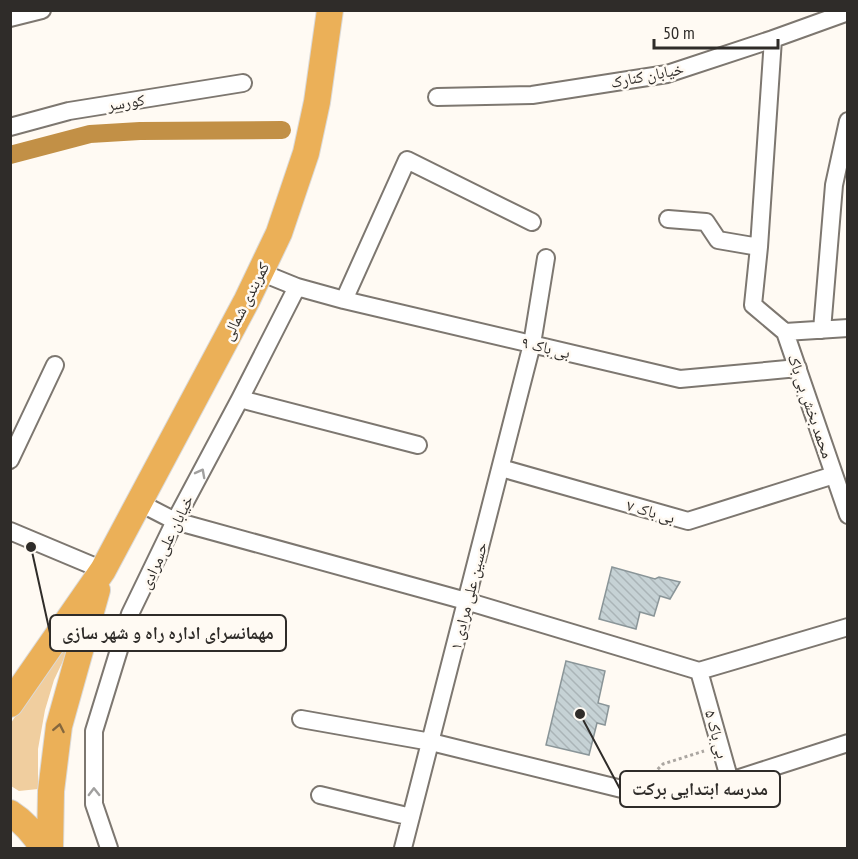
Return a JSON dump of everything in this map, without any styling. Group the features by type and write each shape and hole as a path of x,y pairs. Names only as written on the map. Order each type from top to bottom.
{"highway":[{"name":"کمربندی شمالی","path":"103,570 247,300 279,233 306,153 317,102 330,10"},
{"path":"10,704 103,570"},
{"path":"50,849 51,791 59,726 103,570"},
{"path":"10,813 17,817 36,837 43,849"}],"street":[{"path":"10,18 42,10"},
{"name":"خیابان کنارک","path":"437,98 532,94 667,74 848,12"},
{"path":"773,39 753,305 785,332 848,328"},
{"name":"کورسر","path":"10,127 69,111 243,83"},
{"path":"822,330 834,185 848,121"},
{"path":"344,300 407,160 532,222"},
{"path":"668,219 706,222 718,240 759,247"},
{"name":"حسین علی مرادی ۱","path":"403,849 532,344 546,258"},
{"name":"بی باک ۹","path":"260,272 297,287 344,300 680,379 798,368"},
{"name":"خیابان علی مرادی","path":"110,849 94,804 94,731 130,614 175,521 297,287"},
{"name":"محمد بخش بی باک","path":"785,332 848,515"},
{"path":"10,460 55,365"},
{"path":"240,399 418,446"},
{"name":"بی باک ۷","path":"501,468 688,521 834,475"},
{"path":"140,503 175,521 466,602 699,671 848,627"},
{"path":"10,531 103,570"},
{"name":"بی باک ۵","path":"699,671 730,781 848,743"},
{"path":"301,718 431,742 634,792"},
{"path":"320,795 411,817"}],"path":[{"path":"634,792 663,764 720,746"}],"shaded area":[{"path":"67,638 71,644 54,680 45,710 38,749 38,789 19,791 11,786 11,723"}],"building":[{"path":"612,567 655,579 659,577 680,582 670,599 660,596 654,616 640,612 636,629 599,619"},
{"path":"566,661 605,671 598,703 609,706 605,725 597,723 589,755 546,745"}],"waterway":[{"path":"10,155 90,134 140,131 282,130"}],"place":[{"name":"مهمانسراى اداره راه و شهر سازى","path":"31,547"},
{"name":"مدرسه ابتدایی برکت","path":"580,714"}]}
